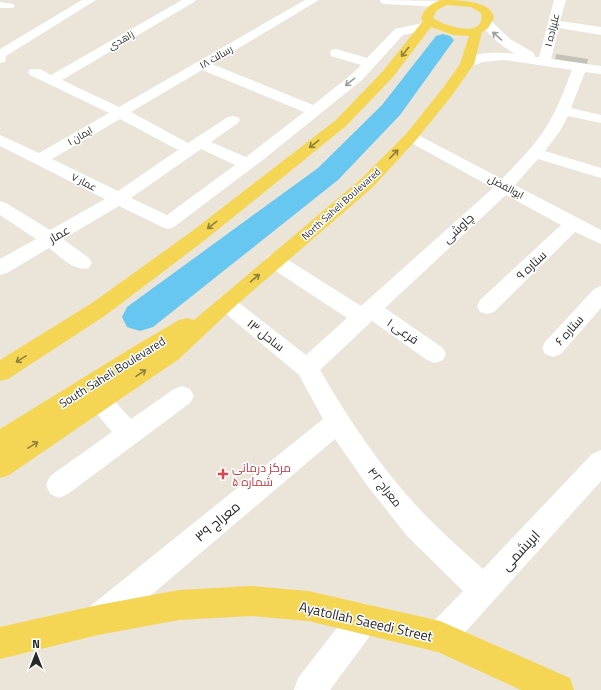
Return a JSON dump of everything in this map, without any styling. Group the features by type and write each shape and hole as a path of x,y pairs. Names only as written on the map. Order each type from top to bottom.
{"main road":[{"path":"0,372 99,309 157,266 341,122 388,74 418,36 426,22 430,10 435,6 444,2 488,5 488,14 479,31"},
{"path":"426,22 445,30 458,32"},
{"name":"North Saheli Boulevared","path":"226,303 367,183 411,138 467,64 479,31"},
{"path":"0,354 157,266"},
{"path":"0,466 171,353 226,303"},
{"name":"South Saheli Boulevared","path":"0,443 141,353 226,303"},
{"name":"Ayatollah Saeedi Street","path":"0,643 98,620 180,605 252,601 308,606 440,637 558,690"}],"street":[{"path":"0,59 0,54 90,0"},
{"name":"زاهدی","path":"52,80 190,0"},
{"name":"رسالت ۱۸","path":"119,112 313,0"},
{"path":"383,0 444,2"},
{"path":"383,0 403,6 426,22"},
{"name":"علیزاده ۱","path":"540,60 560,0"},
{"path":"35,72 194,146 247,164 357,77 399,32 426,22"},
{"path":"553,24 601,31"},
{"path":"266,28 279,33"},
{"path":"458,32 479,31 494,34 512,48 540,60"},
{"path":"479,31 490,47 540,60"},
{"path":"336,53 370,63"},
{"path":"467,64 480,58 504,56 601,70"},
{"path":"202,65 315,110"},
{"name":"چاوشی","path":"307,368 504,186 536,152 552,131 564,110 580,67"},
{"path":"564,110 601,119"},
{"name":"ایمان ۱","path":"40,158 119,112"},
{"name":"عمار","path":"0,268 118,199 233,120"},
{"name":"ابوالفضل","path":"411,138 601,238"},
{"name":"عمار ۷","path":"0,140 40,158 118,199 168,223 247,164"},
{"path":"536,152 601,173"},
{"path":"0,207 50,239 82,263"},
{"name":"ستاره ۹","path":"487,306 574,223"},
{"name":"فرعی ۱","path":"275,261 435,354"},
{"name":"ستاره ۶","path":"553,348 601,294"},
{"name":"ساحل ۱۳","path":"226,303 307,368"},
{"name":"معراج ۴۲","path":"307,368 337,422 375,475 417,526 483,590"},
{"path":"59,485 182,396"},
{"path":"100,401 129,435"},
{"name":"معراج ۳۹","path":"98,620 337,422"},
{"name":"ابریشمی","path":"440,637 601,462"},
{"path":"310,690 364,618"}],"building":[{"path":"556,54 588,59 587,64 555,59"}],"waterway":[{"path":"140,317 328,174 391,110 443,40"}],"place":[{"name":"مرکز درمانی شماره ۵","path":"223,474"}]}
